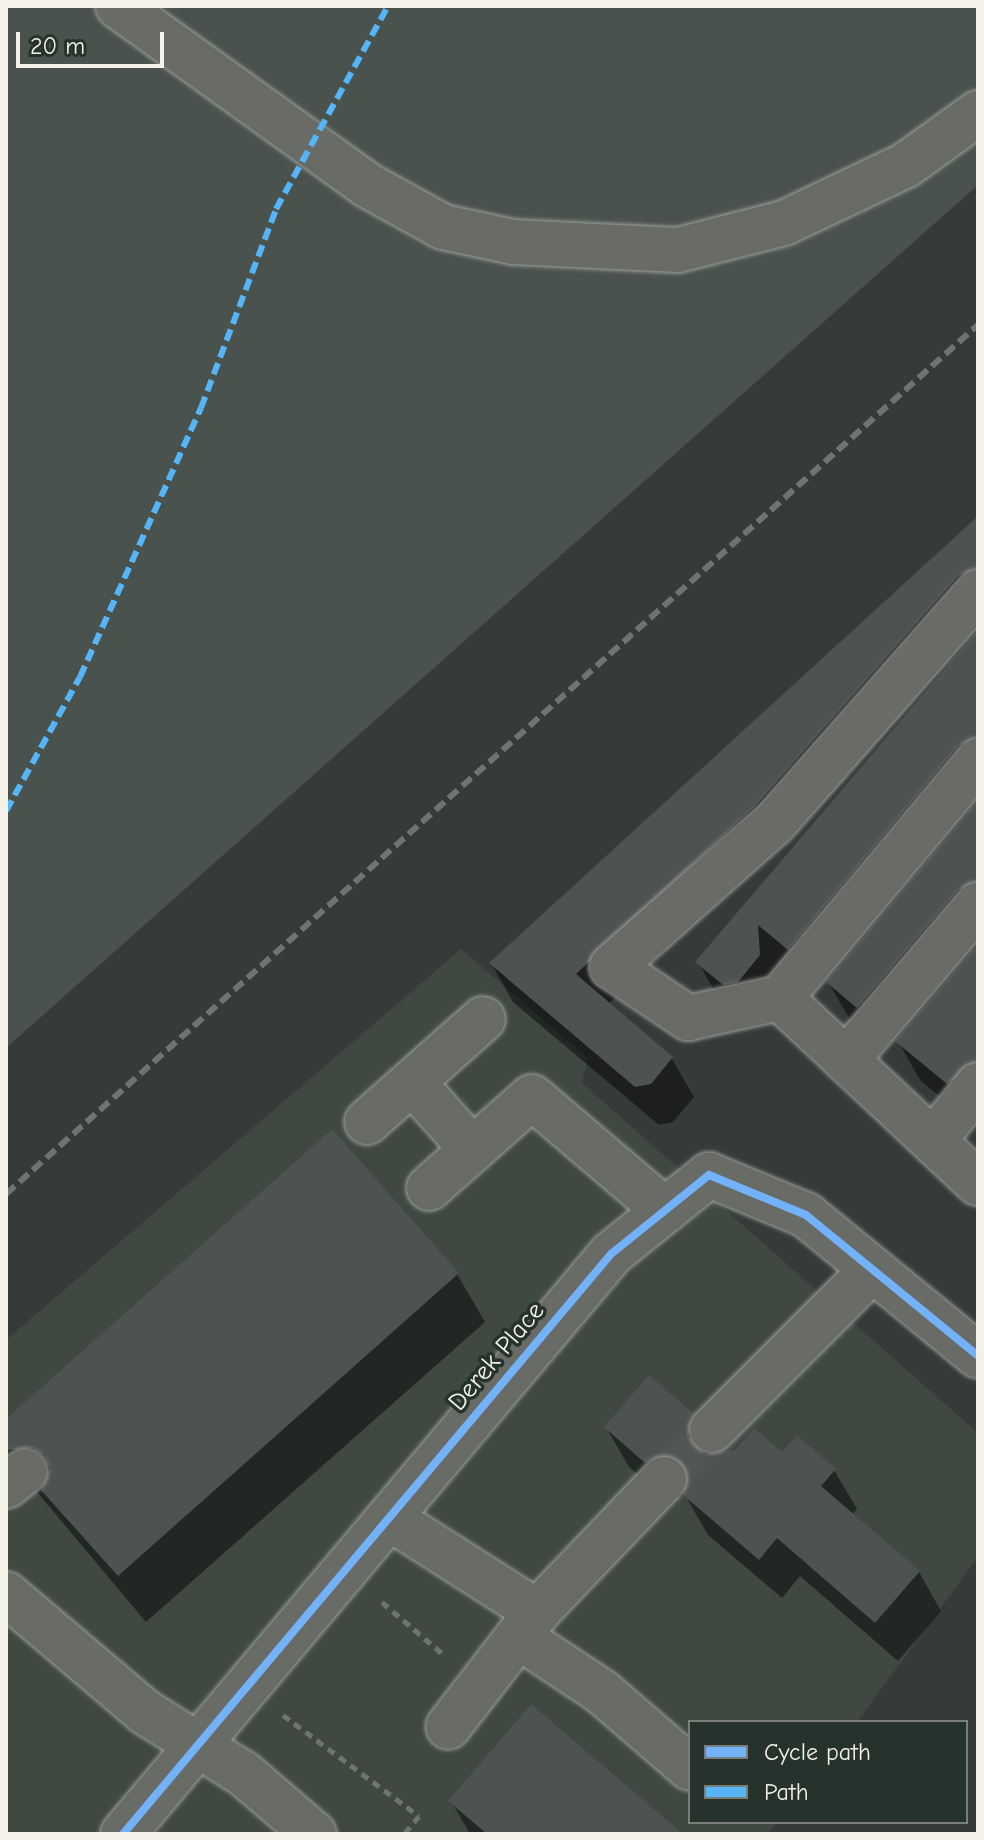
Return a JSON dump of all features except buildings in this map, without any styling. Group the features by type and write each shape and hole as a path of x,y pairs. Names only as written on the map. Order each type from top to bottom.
{"street":[{"path":"118,6 367,185 443,227 513,242 678,250 784,223 906,165 978,113"},
{"path":"978,592 774,823 612,967 688,1018 780,998 978,761"},
{"path":"846,1060 978,905"},
{"path":"780,998 978,1183"},
{"path":"367,1122 483,1019"},
{"path":"412,1082 473,1150"},
{"path":"933,1141 978,1085"},
{"path":"429,1188 532,1097 665,1210"},
{"name":"Derek Place","path":"123,1834 611,1254 709,1175 806,1215 978,1356"},
{"path":"712,1430 872,1270"},
{"path":"448,1727 530,1625 664,1479"},
{"path":"391,1519 530,1625 688,1766"},
{"path":"6,1594 145,1712 198,1745 314,1834"}],"path":[{"path":"345,1570 482,1687"},
{"path":"249,1685 419,1816 404,1834"}],"shaded area":[{"path":"6,6 978,6 978,185 6,1048"},
{"path":"461,949 588,1058 582,1083 978,1433 978,1557 858,1720 688,1720 688,1824 775,1824 767,1834 6,1834 6,1340"}],"tunnel":[{"path":"664,1479 712,1430"}],"railway":[{"path":"6,1194 978,325"}],"marked path":[{"path":"6,811 80,677 201,408 276,209 388,6"}],"cycle path":[{"path":"123,1834 611,1254 709,1175 806,1215 978,1356"}]}
